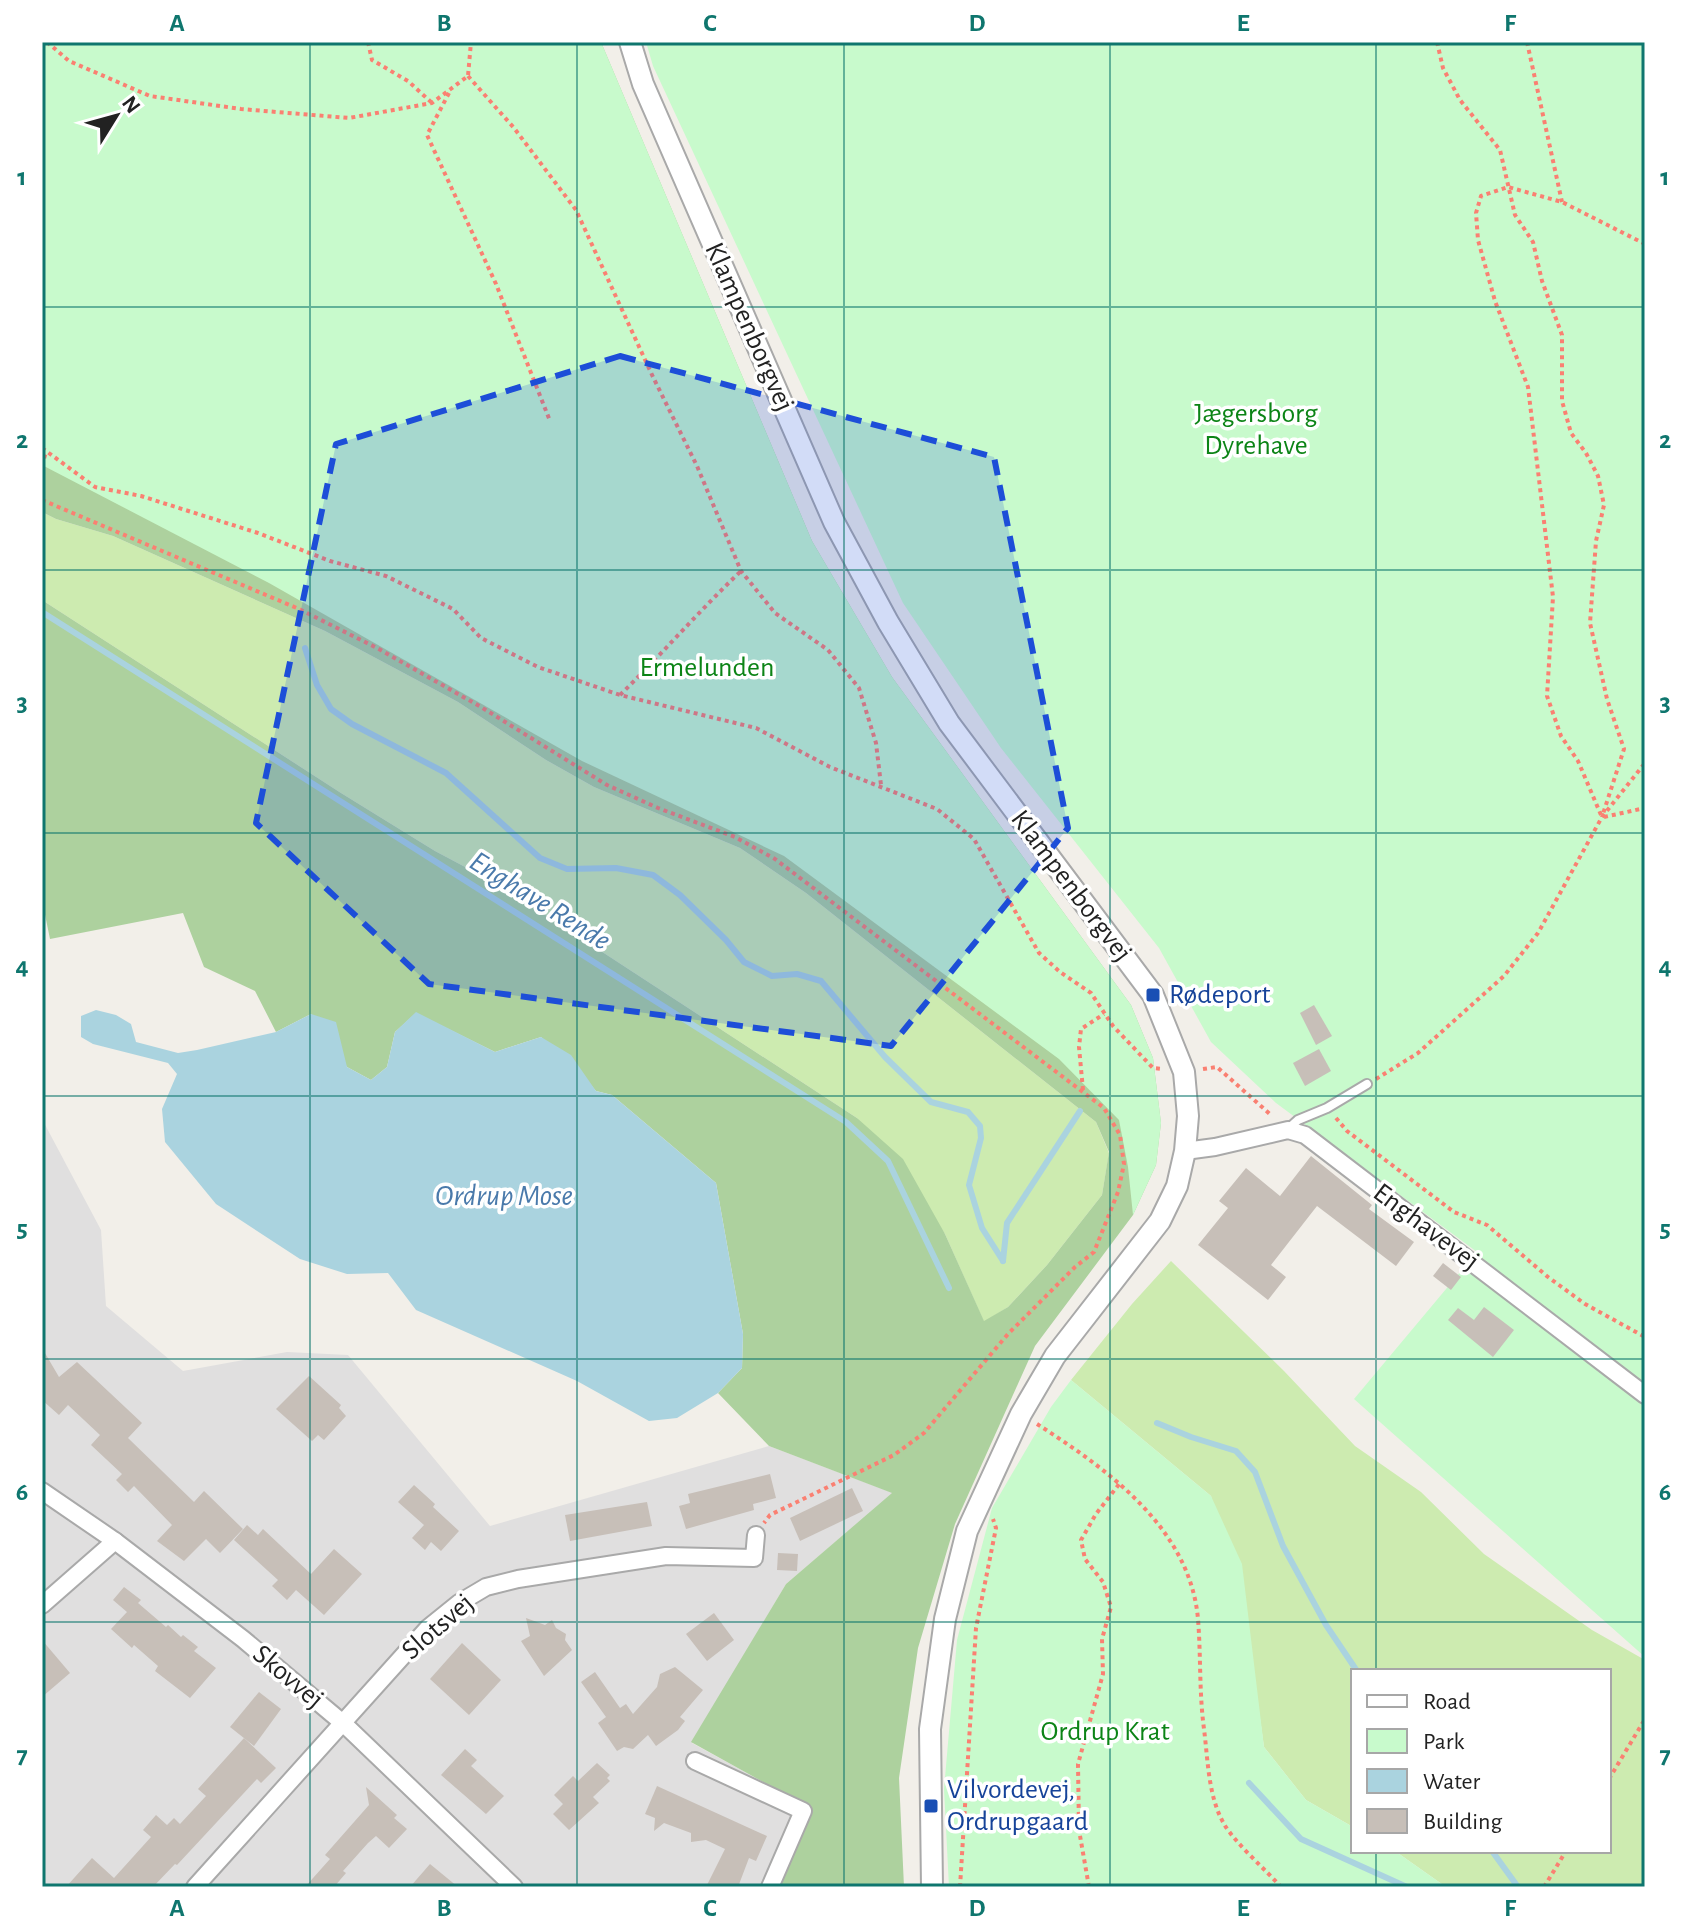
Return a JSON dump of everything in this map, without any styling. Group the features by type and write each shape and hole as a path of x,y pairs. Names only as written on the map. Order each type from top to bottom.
{"street":[{"name":"Klampenborgvej","path":"630,42 643,84 834,522 888,622 949,723 1153,995 1184,1072 1188,1116 1185,1151 1177,1186 1160,1221 1055,1356 1021,1414 967,1531 945,1619 930,1729 932,1887"},
{"path":"1185,1151 1288,1130"},
{"name":"Enghavevej","path":"1288,1130 1305,1135 1645,1395"},
{"name":"Skovvej","path":"42,1491 115,1541 243,1639 344,1724 514,1887"},
{"name":"Slotsvej","path":"195,1887 428,1628 459,1603 486,1587 518,1579 666,1556 754,1558 756,1535"},
{"path":"42,1605 115,1541"},
{"path":"695,1761 803,1811 770,1887"}],"lane":[{"path":"1288,1130 1298,1120 1327,1108 1367,1084"}],"path":[{"path":"47,42 69,61 150,96 241,109 349,118 432,103 468,76 471,42"},
{"path":"368,42 372,60 408,81 432,103"},
{"path":"1437,42 1443,68 1460,100 1500,150 1515,215 1533,242 1542,281 1562,335 1562,401 1571,433 1598,476 1604,505 1596,541 1590,623 1607,699 1624,749 1602,817"},
{"path":"1527,42 1562,202"},
{"path":"468,76 514,128 576,210 697,466 741,571 775,613 828,650 859,688 876,743 881,787"},
{"path":"450,91 427,135 496,284 550,421"},
{"path":"1602,817 1578,761 1561,736 1547,696 1553,597 1528,387 1495,301 1478,240 1476,213 1481,196 1508,187 1562,202 1645,244"},
{"path":"42,466 44,450 95,487 141,496 258,533 330,561 386,576 453,609 481,638 538,667 620,695 756,728 830,767 937,809 974,839 1039,953 1091,993 1105,1014 1153,1068 1184,1072 1217,1067 1288,1130"},
{"path":"42,500 299,609 403,662 607,785 735,837 775,859 1104,1108 1120,1135 1124,1164 1118,1192 1094,1252 1008,1334 924,1433 894,1455 770,1515 756,1535"},
{"path":"620,695 741,571"},
{"path":"1367,1084 1418,1053 1504,976 1538,933 1602,817 1645,763"},
{"path":"1602,817 1645,808"},
{"path":"1083,1090 1079,1047 1081,1029 1105,1014"},
{"path":"1327,1108 1347,1131 1454,1212 1487,1225 1585,1304 1645,1337"},
{"path":"1021,1414 1120,1483 1171,1544 1192,1587 1198,1618 1200,1699 1213,1797 1224,1825 1281,1887"},
{"path":"1089,1887 1079,1830 1078,1764 1103,1674 1102,1639 1111,1607 1103,1582 1085,1559 1081,1540 1120,1483"},
{"path":"960,1887 976,1628 996,1528 986,1489"},
{"path":"1611,1776 1645,1719"},
{"path":"1544,1887 1565,1853"}],"highlighted area":[{"path":"620,356 994,457 1068,828 891,1046 429,984 256,823 336,444"}],"shaded area":[{"path":"42,1119 101,1230 106,1306 183,1371 287,1352 348,1355 490,1526 769,1446 893,1493 786,1584 692,1743 811,1808 776,1887 42,1887"}],"green space":[{"name":"Ermelunden","path":"42,42 601,42 812,541 892,677 1131,1005 1153,1058 1161,1123 1156,1165 1133,1215 1035,1346 955,1524 918,1648 899,1778 904,1887 776,1887 810,1808 691,1742 786,1584 892,1493 769,1446 718,1393 742,1368 743,1334 716,1183 612,1095 596,1091 541,1037 495,1052 416,1013 395,1032 387,1067 371,1080 347,1067 311,1014 276,1032 255,991 204,967 183,913 50,939 42,900 42,600 341,793 435,851 501,886 857,1118 903,1159 945,1234 984,1321 1008,1307 1047,1265 1102,1195 1109,1152 1096,1122 806,893 740,848 594,787 546,760 458,702 325,631 113,536 42,512"},
{"path":"42,42 601,42 812,541 892,677 1131,1005 1153,1058 1161,1123 1156,1165 1133,1215 1119,1120 1059,1059 784,856 582,761 269,583 42,465"},
{"name":"Jægersborg Dyrehave","path":"646,42 1645,42 1645,1657 1354,1399 1477,1252 1276,1103 1211,1042 1159,948 1001,748 903,603 653,66"},
{"path":"42,512 113,536 325,631 458,702 546,760 594,787 740,848 806,893 1096,1122 1109,1153 1102,1195 1047,1265 1008,1307 984,1322 945,1234 857,1118 501,886 435,851 341,793 42,600"},
{"path":"1171,1261 1284,1371 1355,1446 1421,1492 1484,1554 1592,1630 1645,1660 1645,1887 1446,1887 1398,1853 1611,1853 1611,1669 1351,1669 1351,1826 1306,1800 1264,1747 1253,1668 1211,1496 1071,1380"},
{"name":"Ordrup Krat","path":"1071,1380 1211,1496 1242,1564 1264,1747 1306,1800 1351,1826 1351,1853 1398,1853 1446,1887 949,1887 944,1789 957,1640 992,1508 1051,1407"}],"water":[{"name":"Ordrup Mose","path":"96,1010 116,1015 131,1024 136,1042 178,1053 276,1032 311,1014 336,1022 347,1067 371,1080 387,1067 395,1032 416,1012 495,1052 541,1037 571,1055 596,1091 612,1095 716,1183 743,1334 742,1368 718,1393 677,1418 649,1421 577,1381 416,1310 388,1273 347,1274 300,1259 216,1204 165,1142 162,1109 177,1074 168,1063 93,1044 81,1037 81,1016"}],"building":[{"path":"1314,1005 1332,1036 1316,1045 1300,1013"},
{"path":"1319,1049 1331,1071 1305,1086 1293,1063"},
{"path":"1311,1156 1372,1205 1369,1209 1414,1242 1396,1266 1317,1206 1271,1265 1286,1277 1268,1300 1198,1245 1228,1208 1219,1201 1246,1168 1280,1196"},
{"path":"1443,1263 1461,1277 1451,1290 1433,1276"},
{"path":"1484,1307 1514,1330 1493,1357 1448,1320 1458,1308 1474,1320"},
{"path":"42,1348 59,1377 77,1362 142,1423 128,1438 194,1502 204,1491 243,1529 220,1553 206,1539 184,1561 157,1541 172,1525 134,1486 128,1492 116,1480 122,1474 91,1445 100,1435 68,1405 59,1415 42,1400"},
{"path":"309,1376 341,1405 339,1408 346,1416 324,1440 318,1435 312,1441 276,1409"},
{"path":"770,1474 776,1498 753,1504 754,1510 686,1529 679,1506 690,1503 688,1494"},
{"path":"414,1485 459,1531 441,1551 431,1542 425,1550 412,1538 424,1525 398,1502"},
{"path":"852,1488 863,1511 800,1541 790,1518"},
{"path":"647,1502 652,1526 570,1541 565,1515"},
{"path":"247,1525 258,1535 263,1529 311,1574 334,1549 362,1574 324,1615 296,1590 287,1600 272,1586 278,1580 234,1540"},
{"path":"778,1553 798,1554 797,1571 777,1570"},
{"path":"124,1587 166,1627 168,1625 198,1647 194,1651 216,1668 190,1698 155,1671 158,1666 134,1645 132,1648 111,1629 127,1612 113,1600"},
{"path":"714,1613 734,1640 707,1661 686,1634"},
{"path":"526,1618 545,1625 552,1620 556,1628 566,1634 565,1640 572,1650 544,1676 521,1641 530,1636"},
{"path":"42,1640 70,1673 42,1697"},
{"path":"462,1643 501,1680 469,1715 430,1679"},
{"path":"675,1667 703,1690 680,1717 685,1721 656,1746 648,1735 633,1749 624,1747 617,1751 598,1723 606,1717 581,1682 595,1672 620,1708 626,1704 633,1714 657,1687 660,1674"},
{"path":"259,1692 281,1709 254,1746 230,1727"},
{"path":"244,1738 276,1768 261,1783 257,1779 153,1887 66,1887 92,1858 114,1878 151,1837 143,1830 156,1815 167,1825 174,1818 180,1824 206,1796 198,1789"},
{"path":"465,1749 477,1760 471,1766 504,1796 486,1814 441,1775"},
{"path":"597,1763 610,1775 607,1778 610,1781 593,1797 599,1803 569,1830 553,1814 563,1804 554,1795 573,1776 578,1781"},
{"path":"657,1786 767,1836 756,1861 749,1858 738,1887 706,1887 725,1849 706,1840 691,1842 691,1833 664,1823 654,1831 655,1818 645,1814"},
{"path":"366,1787 397,1815 394,1818 407,1829 389,1848 376,1836 343,1871 346,1873 334,1887 305,1887 330,1859 325,1855 369,1805"},
{"path":"430,1864 458,1887 410,1887"}],"waterway":[{"name":"Enghave Rende","path":"42,612 846,1122 888,1161 949,1288"},
{"path":"305,648 317,685 331,709 352,724 446,773 540,858 567,869 616,868 653,875 680,895 744,962 772,976 797,974 821,981 885,1057 931,1102 968,1112 980,1126 981,1138 969,1185 982,1228 1003,1261"},
{"path":"1003,1261 1007,1223 1080,1111"},
{"path":"1157,1423 1236,1451 1255,1472 1283,1546 1326,1625 1356,1669"},
{"name":"Enghave Rende","path":"1249,1783 1301,1839 1407,1887"},
{"path":"1493,1853 1518,1887"}],"place":[{"name":"Rødeport","path":"1153,995"},
{"name":"Vilvordevej, Ordrupgaard","path":"931,1806"}]}
